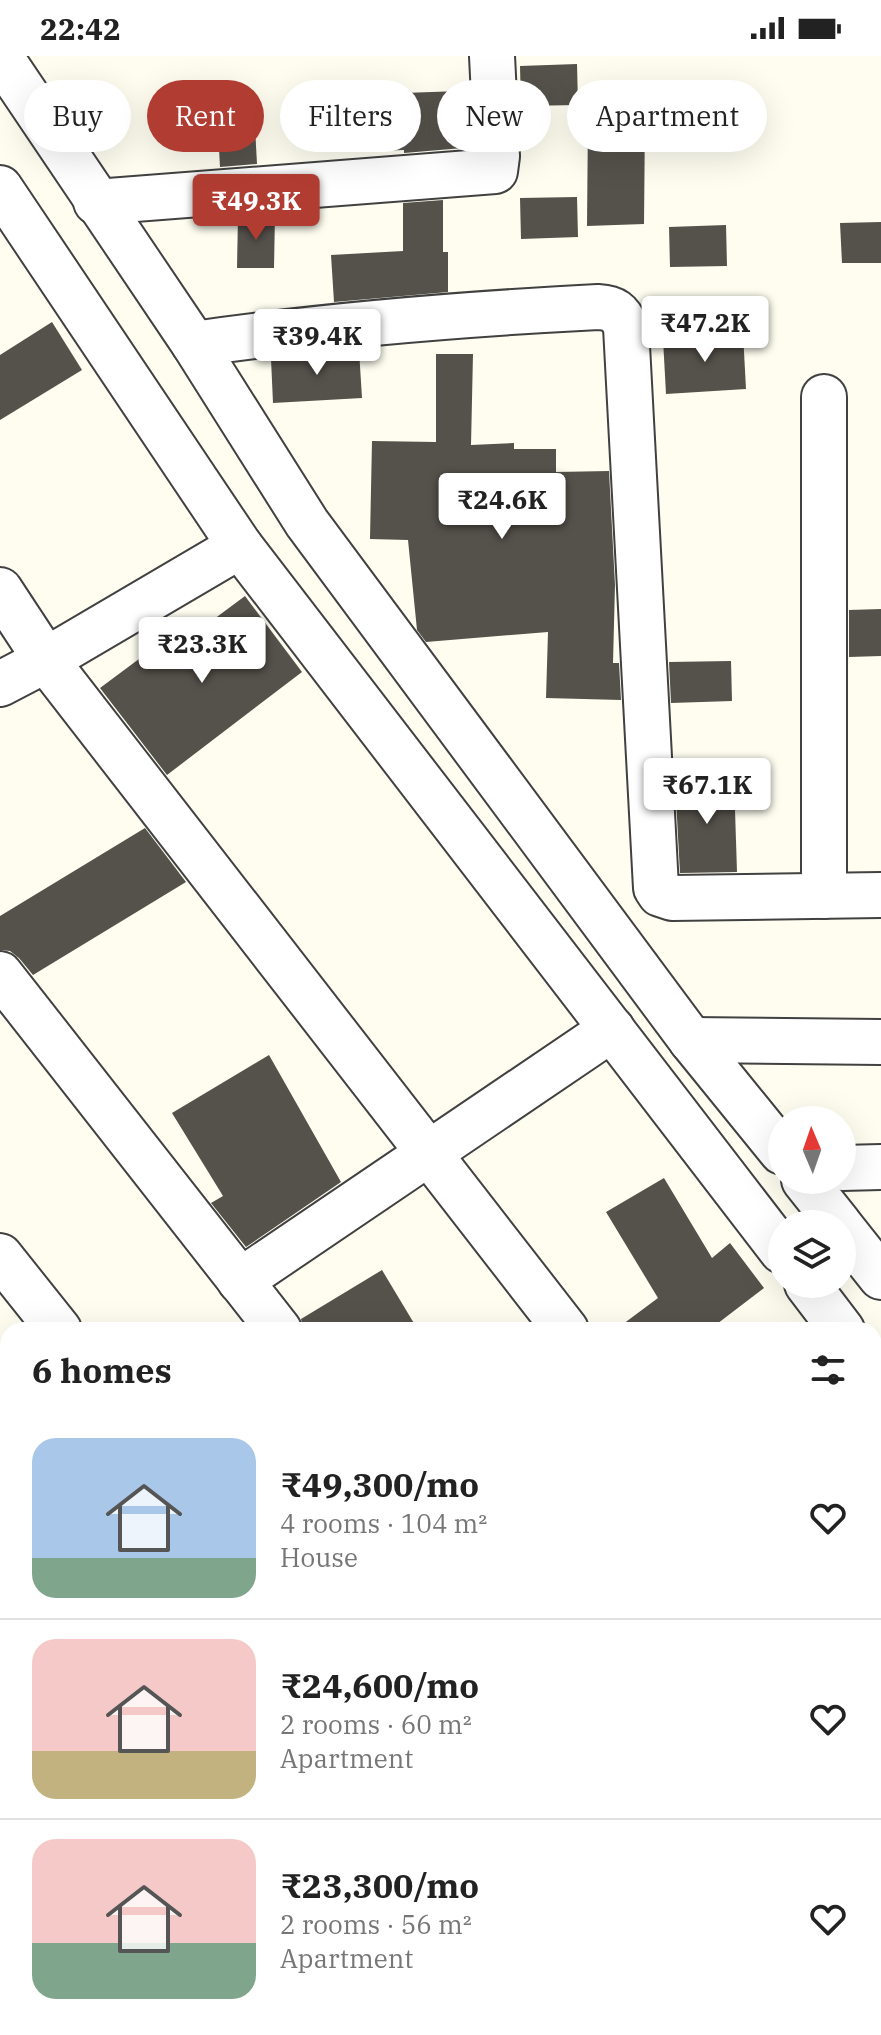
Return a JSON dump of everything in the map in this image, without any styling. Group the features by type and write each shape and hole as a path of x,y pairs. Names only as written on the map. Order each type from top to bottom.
{"street":[{"path":"0,56 194,344 307,523 691,1040 768,1135"},
{"path":"96,202 495,171 492,56"},
{"path":"0,188 240,546 768,1233"},
{"path":"194,344 318,327 460,314 598,307 610,307 620,313 626,327 656,888 660,894 672,898 881,895"},
{"path":"824,397 824,896"},
{"path":"0,684 240,546"},
{"path":"0,590 46,660 560,1322"},
{"path":"0,974 273,1322"},
{"path":"240,1281 612,1029"},
{"path":"691,1040 881,1042"},
{"path":"856,1168 881,1167"},
{"path":"815,1194 828,1210"},
{"path":"856,1245 881,1277"},
{"path":"0,1256 53,1322"},
{"path":"818,1298 836,1322"}],"building":[{"path":"577,64 577,80 567,80 567,105 551,105 551,80 520,80 520,66"},
{"path":"421,92 437,92 437,150 421,152"},
{"path":"219,152 256,152 257,164 220,167"},
{"path":"588,152 645,152 644,224 587,226"},
{"path":"577,197 578,237 521,239 520,198"},
{"path":"443,200 443,252 448,252 448,292 334,302 331,255 403,251 403,203"},
{"path":"275,214 274,268 237,268 238,216"},
{"path":"881,222 881,263 842,263 840,223"},
{"path":"726,225 727,266 670,267 669,227"},
{"path":"52,322 82,370 0,420 0,355"},
{"path":"743,333 746,389 666,394 663,339"},
{"path":"359,350 362,398 273,403 271,359"},
{"path":"436,354 473,354 471,445 514,443 514,449 556,449 556,472 609,471 615,585 613,663 619,663 621,700 546,698 548,632 426,642 417,630 408,540 370,539 372,441 436,442"},
{"path":"245,596 302,672 167,775 100,688 147,653 155,663"},
{"path":"881,609 881,656 849,657 849,610"},
{"path":"731,661 732,701 671,703 669,662"},
{"path":"734,779 737,872 680,873 675,781"},
{"path":"145,828 186,882 33,975 10,951 0,950 0,916"},
{"path":"269,1055 341,1182 246,1247 211,1203 223,1196 172,1113"},
{"path":"664,1178 712,1258 730,1243 764,1288 719,1322 626,1322 658,1298 606,1212"},
{"path":"382,1270 413,1322 302,1322 301,1319"}]}
